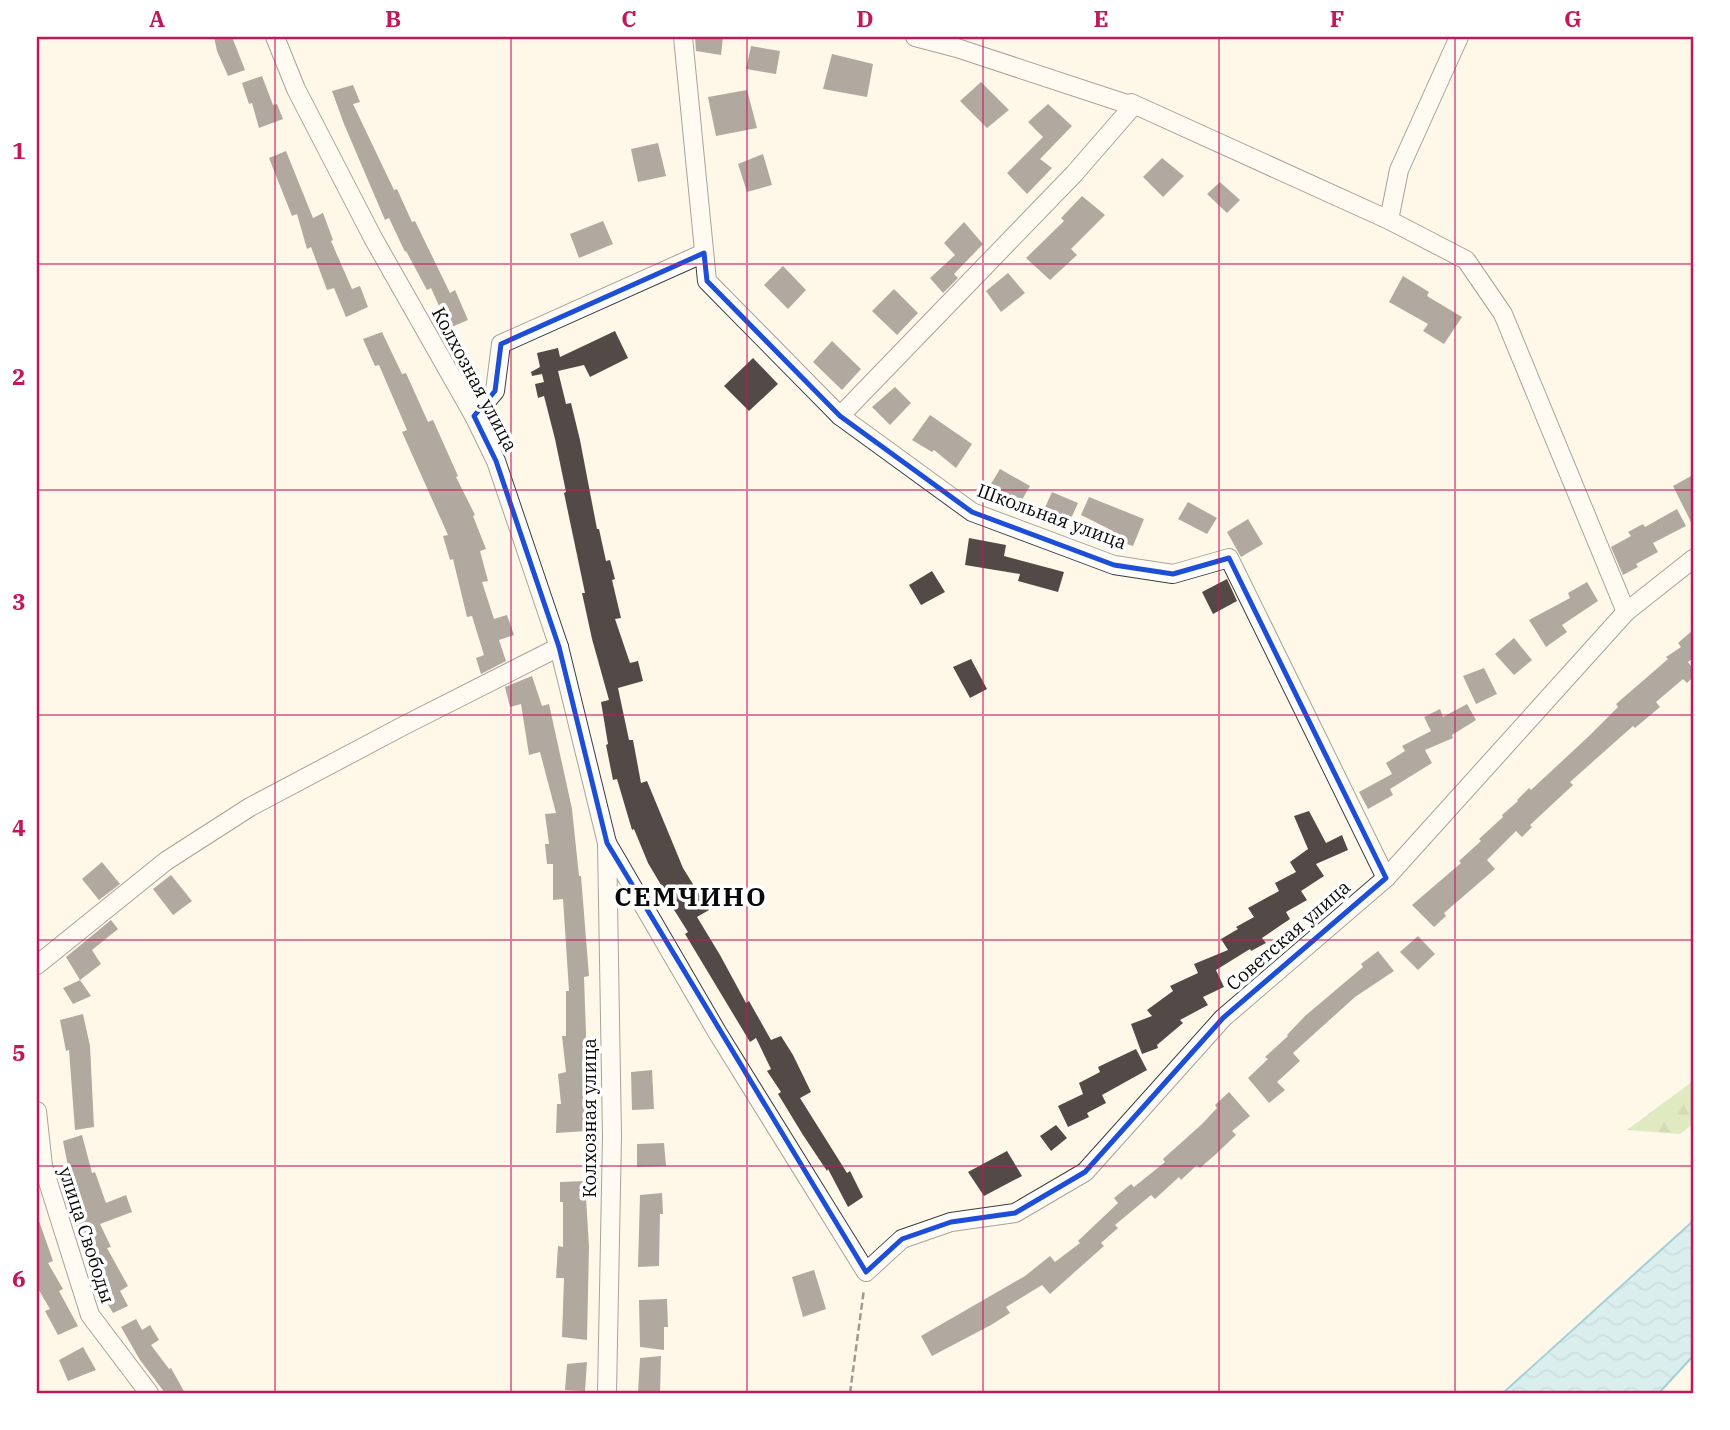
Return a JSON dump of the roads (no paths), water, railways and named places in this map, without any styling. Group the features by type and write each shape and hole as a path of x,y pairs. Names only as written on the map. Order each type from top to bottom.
{"street":[{"name":"Колхозная улица","path":"275,37 296,89 373,238 474,416 496,461 559,647 607,843 612,1136 607,1393"},
{"name":"Школьная улица","path":"682,37 707,281 840,416 972,512 1114,565 1173,574 1229,558 1386,878"},
{"path":"915,37 957,48 1133,106"},
{"path":"1388,220 1399,170 1459,37"},
{"path":"840,416 1074,174 1133,106 1131,103 1388,220 1466,260 1503,314 1626,612"},
{"path":"474,416 495,391 500,344 704,253"},
{"name":"Советская улица","path":"866,1272 902,1239 951,1222 1015,1213 1085,1172 1223,1018 1386,878 1626,612 1693,559"},
{"path":"37,965 166,861 250,807 559,647"},
{"name":"Колхозная улица","path":"607,843 717,1032 866,1272"},
{"name":"улица Свободы","path":"37,1111 43,1166 90,1315 149,1393"}],"water":[{"path":"1693,1221 1693,1356 1659,1393 1503,1393"}],"district":[{"name":"СЕМЧИНО","path":"691,896"}]}
